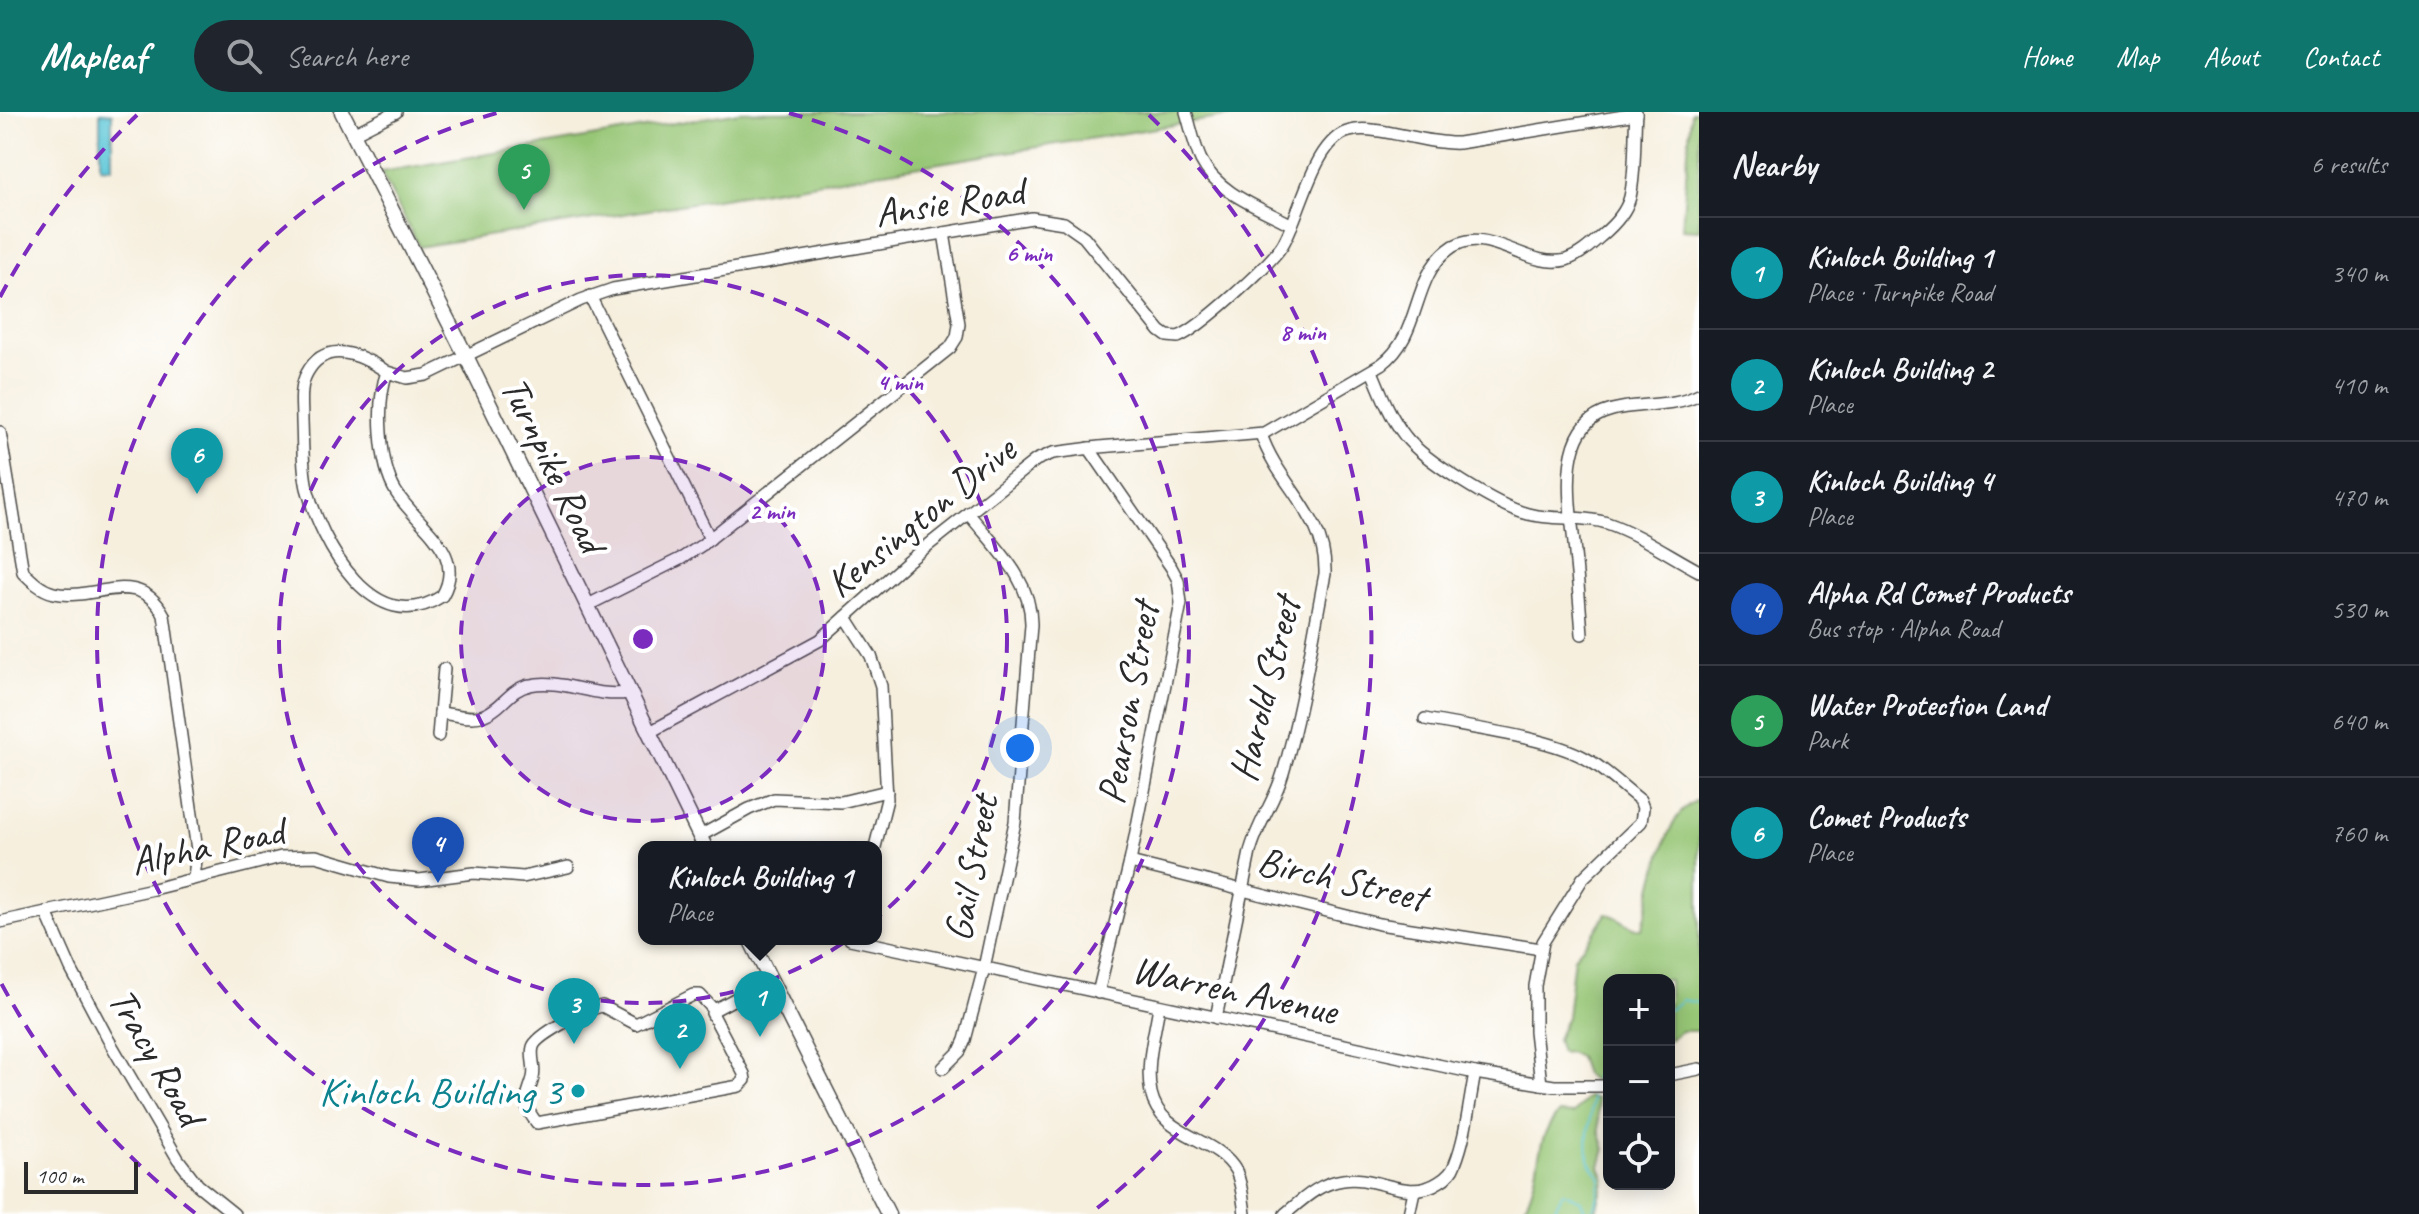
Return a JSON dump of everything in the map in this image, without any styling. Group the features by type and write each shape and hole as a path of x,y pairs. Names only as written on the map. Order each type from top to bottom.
{"main road":[{"name":"Turnpike Road","path":"342,112 466,356 702,841"},
{"path":"753,945 888,1214"}],"street":[{"path":"353,134 396,112"},
{"path":"1186,112 1200,159 1216,180 1232,193 1292,225"},
{"name":"Ansie Road","path":"387,372 416,378 590,296 613,289 1032,218 1064,223 1090,243 1160,331 1175,337 1187,332 1270,261 1283,244 1323,151 1344,132 1362,130 1434,143 1459,143 1636,113"},
{"name":"Kensington Drive","path":"648,733 820,640 907,562 1036,460 1053,453 1089,448 1270,431 1388,360 1404,341 1429,275 1450,248 1460,243 1482,241 1536,258 1561,261 1579,254 1607,232 1623,214 1629,200 1636,113"},
{"path":"588,605 682,558 710,539 953,344 959,332 959,321 944,233"},
{"path":"590,296 710,539"},
{"path":"347,353 366,359 387,372 381,393 388,473 395,490 440,544 449,565 448,581 442,596 412,609 398,608 375,598 352,577 316,514 304,468 302,388 312,366 327,354 347,353"},
{"path":"1372,371 1401,430 1412,444 1512,509 1542,517 1596,520 1613,525 1699,571"},
{"path":"1582,634 1569,483 1578,438 1591,421 1607,412 1699,394"},
{"path":"0,432 23,572 45,590 57,594 135,589 158,603 164,615 197,850 194,878"},
{"name":"Harold Street","path":"1216,1018 1254,838 1278,788 1289,750 1325,565 1319,533 1270,455 1261,434"},
{"name":"Pearson Street","path":"1089,448 1171,567 1181,592 1180,613 1130,862 1098,993"},
{"name":"Gail Street","path":"943,1068 963,1046 984,968 1016,810 1031,612 1017,574 968,513"},
{"path":"846,617 871,656 879,677 887,791 885,814 877,841"},
{"path":"438,736 444,669"},
{"path":"440,713 484,715 516,689 539,683 601,694 628,693"},
{"path":"1425,719 1505,735 1576,754 1588,759 1640,800 1643,808 1640,822 1579,884 1552,925 1541,949 1536,972 1535,1020 1541,1084"},
{"path":"703,841 757,805 774,799 841,802 887,791"},
{"name":"Alpha Road","path":"0,922 281,857 316,856 389,877 419,880 474,873 523,877 568,867"},
{"name":"Birch Street","path":"1130,862 1379,924 1541,949"},
{"name":"Tracy Road","path":"46,912 71,969 108,1039 178,1159 198,1185 234,1214"},
{"name":"Warren Avenue","path":"880,945 1475,1073 1541,1084 1603,1086"},
{"path":"714,1010 770,980"},
{"path":"693,995 700,995 714,1010 712,1013 744,1074 745,1080 739,1086 537,1123 526,1110 525,1096 536,1067 532,1050 537,1039 591,1009 602,1006 636,1024 693,995"},
{"path":"1159,1006 1150,1073 1152,1096 1165,1119 1216,1151 1234,1168 1245,1214"},
{"path":"1675,1074 1699,1069"},
{"path":"1285,1214 1309,1194 1340,1180 1365,1180 1414,1191 1438,1183 1455,1165 1475,1073"},
{"path":"1409,1214 1414,1191"}],"green space":[{"path":"740,112 1255,112 419,247 381,172"},
{"path":"1691,112 1699,112 1699,230 1682,229"},
{"path":"1699,800 1699,1031 1681,1031 1675,1036 1675,974 1603,974 1603,1076 1592,1081 1585,1074 1579,1057 1569,1052 1561,1053 1557,1039 1567,1017 1574,957 1606,914 1642,929 1660,856 1676,820 1686,807"},
{"path":"1588,1097 1597,1099 1603,1143 1600,1167 1603,1186 1595,1214 1520,1214 1533,1186 1542,1143 1551,1123 1559,1113 1573,1114"}],"water":[{"path":"100,113 112,114 112,168 100,167"}],"waterway":[{"path":"1675,1005 1682,1000 1699,1003"},
{"path":"1594,1079 1598,1068 1603,1066"},
{"path":"1589,1214 1596,1205 1601,1178 1588,1154 1592,1097"},
{"path":"1552,1214 1563,1192 1580,1200 1587,1214"}],"place":[{"name":"Water Protection Land","path":"524,210"},
{"name":"Comet Products","path":"197,494"},
{"name":"Alpha Rd Comet Products","path":"438,883"},
{"name":"Kinloch Building 1","path":"760,1037"},
{"name":"Kinloch Building 4","path":"574,1044"},
{"name":"Kinloch Building 2","path":"680,1069"},
{"name":"Kinloch Building 3","path":"578,1091"}]}
